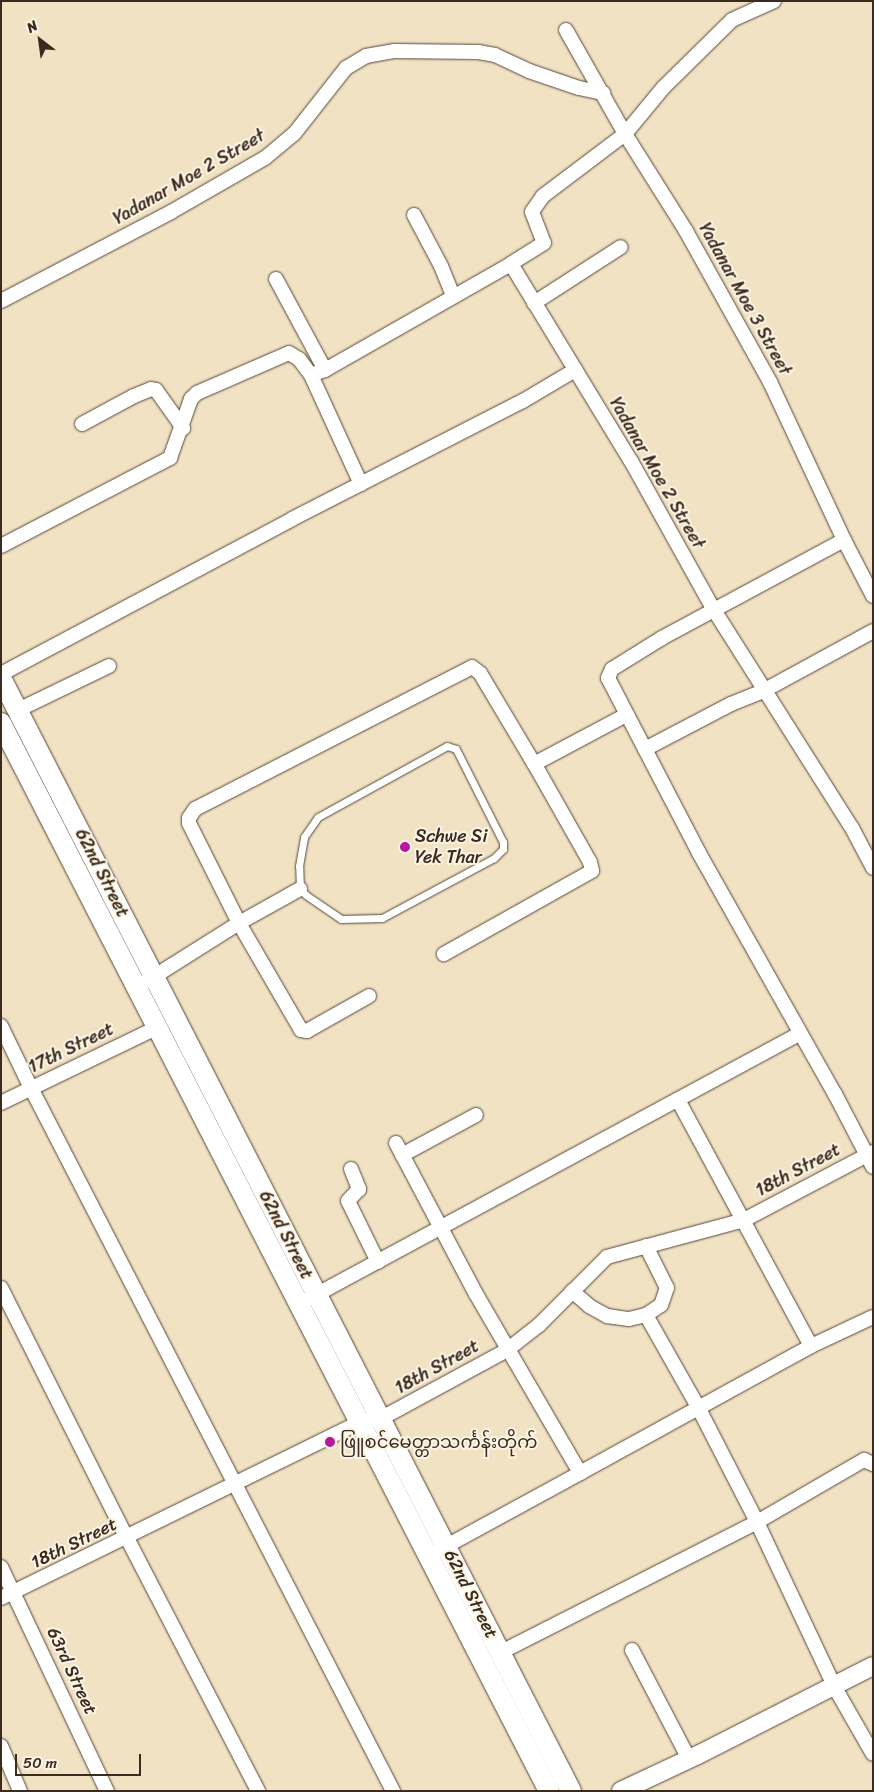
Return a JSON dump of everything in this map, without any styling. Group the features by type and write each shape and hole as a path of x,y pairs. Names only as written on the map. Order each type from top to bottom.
{"main road":[{"name":"62nd Street","path":"1,676 155,975 307,1300 359,1423 549,1791"},
{"name":"62nd Street","path":"1,723 158,1027 307,1300 380,1419 571,1791"}],"street":[{"path":"311,375 326,370 511,264 544,243 532,216 537,203 625,134 663,88 732,20 774,1"},
{"name":"Yadanar Moe 3 Street","path":"566,30 625,134 686,231 770,382 844,540 873,596"},
{"name":"Yadanar Moe 2 Street","path":"1,301 171,212 265,158 294,134 341,73 366,56 395,51 478,52 495,56 538,74 603,93"},
{"path":"414,215 441,266 453,296"},
{"path":"534,303 621,247"},
{"name":"Yadanar Moe 2 Street","path":"511,264 631,461 714,610 852,828 873,868"},
{"path":"276,279 326,370"},
{"path":"1,546 166,461 173,455 191,399 197,393 281,354 289,353 299,358 311,375 361,484"},
{"path":"1,676 361,484 523,401 575,370"},
{"path":"82,424 151,389 156,390 183,428"},
{"path":"844,540 714,610 612,669 609,681 699,853 751,941 800,1034 870,1158"},
{"path":"645,749 732,704 765,690 873,631"},
{"path":"18,710 109,666"},
{"path":"369,996 303,1032 239,923 189,822 191,812 472,667 480,673 534,764 590,862 592,871 444,954"},
{"path":"534,764 626,715"},
{"path":"138,986 239,923 300,889"},
{"path":"1,1026 31,1088 393,1791"},
{"name":"17th Street","path":"1,1103 158,1027"},
{"path":"307,1300 800,1034"},
{"path":"678,1100 811,1346"},
{"path":"476,1115 399,1149 507,1350 580,1473"},
{"name":"18th Street","path":"8,1595 359,1423 380,1419 507,1350 539,1324 607,1257 744,1220 870,1158"},
{"path":"350,1170 359,1189 348,1201 378,1262"},
{"path":"572,1291 589,1306 607,1316 629,1319 646,1315 661,1305 667,1288 646,1246"},
{"path":"1,1288 127,1538 258,1791"},
{"path":"646,1315 698,1407 757,1522 834,1686 873,1754"},
{"path":"427,1556 811,1346 873,1317"},
{"path":"501,1652 757,1522 864,1460 873,1464"},
{"name":"63rd Street","path":"1,1567 8,1595 107,1791"},
{"path":"632,1650 689,1759"},
{"path":"621,1791 689,1759 873,1666"},
{"path":"1,1746 20,1791"}],"lane":[{"path":"447,746 456,749 503,842 503,849 494,858 382,918 341,919 300,889 299,866 304,837 318,817 447,746"}],"place":[{"name":"Schwe Si Yek Thar","path":"405,847"},
{"name":"ဖြူစင်မေတ္တာသင်္ကန်းတိုက်","path":"330,1442"}]}
